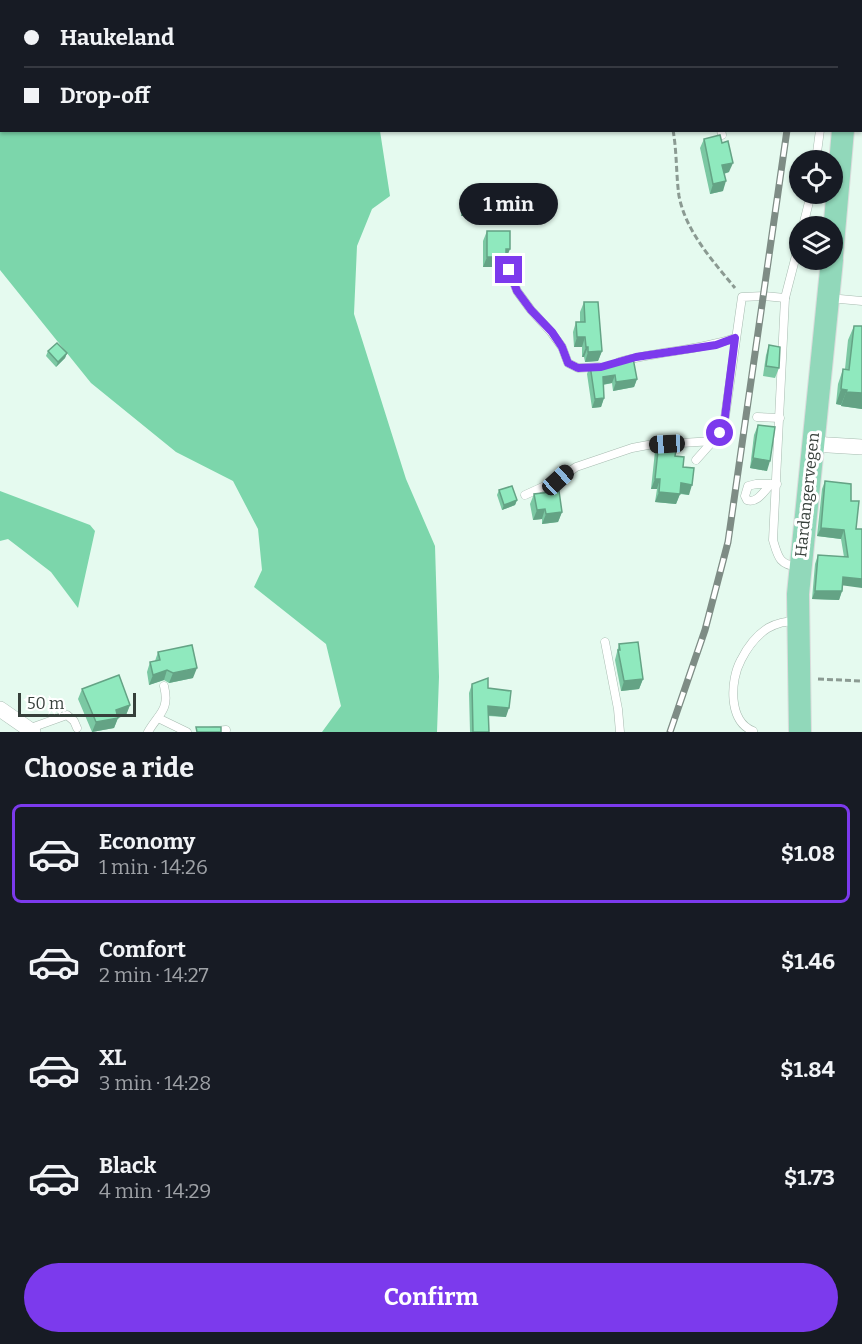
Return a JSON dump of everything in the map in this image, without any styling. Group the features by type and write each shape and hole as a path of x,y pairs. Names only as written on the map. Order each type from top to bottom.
{"main road":[{"path":"835,216 843,132"},
{"name":"Hardangervegen","path":"800,732 798,621 800,567 831,270"}],"street":[{"path":"812,444 862,447"},
{"path":"0,710 30,731"}],"lane":[{"path":"817,150 820,132"},
{"path":"509,270 517,291 552,332 562,347 568,363 578,368 601,367 636,357 716,345 735,338"},
{"path":"792,270 785,298 773,540 782,562 788,566 800,567"},
{"path":"696,460 720,433 725,417 742,297 785,298"},
{"path":"828,298 862,301"},
{"path":"756,417 780,418"},
{"path":"525,495 558,480 576,467 632,448 714,441"},
{"path":"753,731 740,722 736,712 735,677 740,660 751,644 771,626 787,621 798,621"},
{"path":"605,642 618,709 620,732"},
{"path":"148,732 166,704 164,686"},
{"path":"30,731 67,715 74,721 77,728"},
{"path":"158,718 187,732"},
{"path":"203,732 226,730"}],"path":[{"path":"673,132 682,209 704,249 742,297"},
{"path":"810,679 862,681"}],"green space":[{"path":"0,132 380,132 390,196 372,209 357,246 354,314 406,479 435,546 439,677 437,732 322,732 341,706 326,644 254,587 262,570 258,529 233,481 176,452 91,383 0,270"},
{"path":"0,491 90,525 95,531 78,608 51,572 8,539 0,541"}],"building":[{"path":"720,135 722,143 728,141 733,163 722,165 726,181 713,184 704,139"},
{"path":"463,197 488,197 488,211 463,211"},
{"path":"487,231 510,231 510,249 506,249 506,257 487,257"},
{"path":"584,302 598,302 602,351 588,352 585,337 577,337 576,322 585,322"},
{"path":"854,326 862,326 862,393 846,392 847,390 841,389 843,369 849,370"},
{"path":"57,343 67,353 58,362 48,351"},
{"path":"769,345 780,347 779,368 766,366"},
{"path":"633,358 637,379 616,382 615,375 603,377 604,398 595,399 590,365"},
{"path":"758,425 775,427 770,461 753,458"},
{"path":"659,441 677,444 675,456 684,457 683,467 694,468 692,485 681,483 680,494 659,492 660,479 655,479"},
{"path":"825,481 851,484 851,501 859,501 856,529 862,529 862,579 843,577 842,591 815,591 818,555 848,557 844,530 821,528"},
{"path":"512,486 517,500 504,505 499,490"},
{"path":"559,491 562,512 546,514 545,509 537,510 534,494"},
{"path":"638,642 643,679 624,681 619,644"},
{"path":"192,645 197,668 173,673 167,670 153,675 150,662 160,660 158,652"},
{"path":"119,675 130,705 116,710 118,718 96,722 82,689"},
{"path":"488,678 488,688 511,691 509,708 488,706 489,732 473,732 472,684"},
{"path":"196,727 221,727 221,732 197,732"}],"railway":[{"path":"670,732 705,630 728,542 787,132"}],"route":[{"path":"509,270 517,291 552,332 562,347 568,363 578,368 601,367 636,357 716,345 735,338 725,417 720,433"}]}
